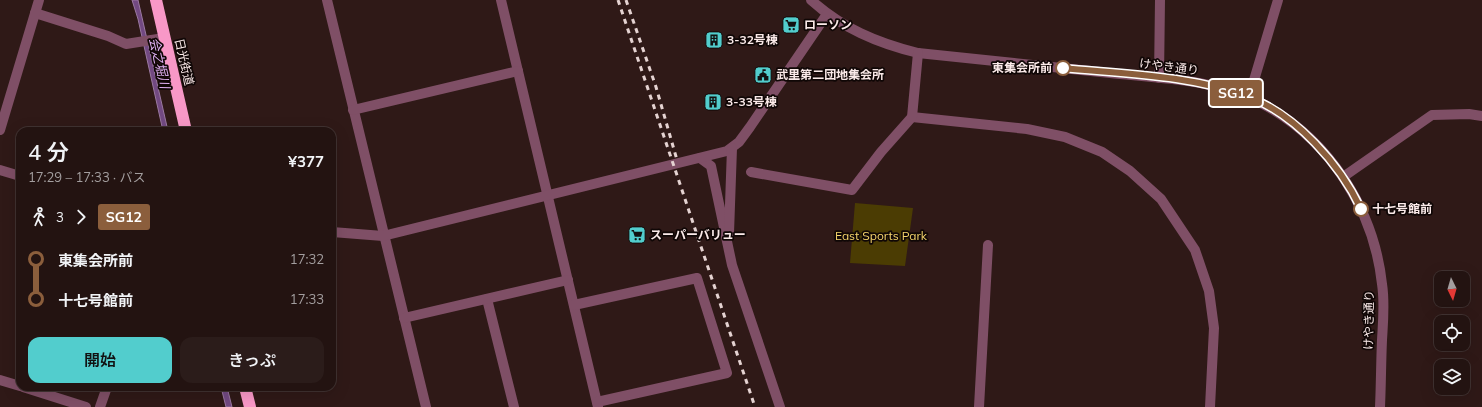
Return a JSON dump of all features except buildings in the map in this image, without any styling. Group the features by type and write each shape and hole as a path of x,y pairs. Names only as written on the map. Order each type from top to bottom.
{"highway":[{"name":"日光街道","path":"156,0 185,127"},
{"path":"247,391 250,407"}],"street":[{"path":"0,130 39,0"},
{"path":"326,0 426,407"},
{"path":"501,0 597,405 727,373 697,278 574,305"},
{"name":"けやき通り","path":"811,0 827,14 856,32 887,45 918,53 1159,78 1212,86 1249,97 1269,107 1306,134 1332,162 1355,196 1372,237 1382,284 1384,303 1380,407"},
{"path":"1159,78 1160,0"},
{"path":"1249,97 1278,0"},
{"path":"35,13 108,36 126,44 135,44 164,38"},
{"path":"336,232 383,236 725,152 732,148 750,127 827,14"},
{"path":"751,172 852,190 881,152 912,117 918,53"},
{"path":"353,110 518,71"},
{"path":"1343,177 1432,115 1469,114 1482,116"},
{"path":"912,117 1027,129 1065,137 1102,152 1130,171 1161,199 1195,250 1209,291 1214,328 1210,407"},
{"path":"729,250 732,148"},
{"path":"700,158 712,166 736,277 780,407"},
{"path":"0,170 16,175"},
{"path":"979,407 988,245"},
{"path":"404,318 568,280"},
{"path":"487,299 514,407"},
{"path":"0,380 16,385"},
{"path":"34,391 86,407"},
{"path":"100,407 106,391"}],"green space":[{"name":"East Sports Park","path":"855,203 913,208 905,266 850,263"}],"shaded area":[{"path":"132,0 138,0 167,127 162,127 138,19"},
{"path":"222,391 228,391 232,407 226,407"}],"railway":[{"path":"618,0 755,407"},
{"path":"626,0 656,87 677,160"}],"bus line":[{"name":"SG12","path":"1063,68 1192,82 1212,86 1249,97 1264,104 1306,134 1320,148 1343,177 1361,209"}],"place":[{"name":"ローソン","path":"791,25"},
{"name":"3-32号棟","path":"714,40"},
{"name":"東集会所前","path":"1063,68"},
{"name":"武里第二団地集会所","path":"763,75"},
{"name":"3-33号棟","path":"713,102"},
{"name":"十七号館前","path":"1361,209"},
{"name":"スーパーバリュー","path":"637,235"}],"water label":[{"name":"会之堀川","path":"160,63"}]}
